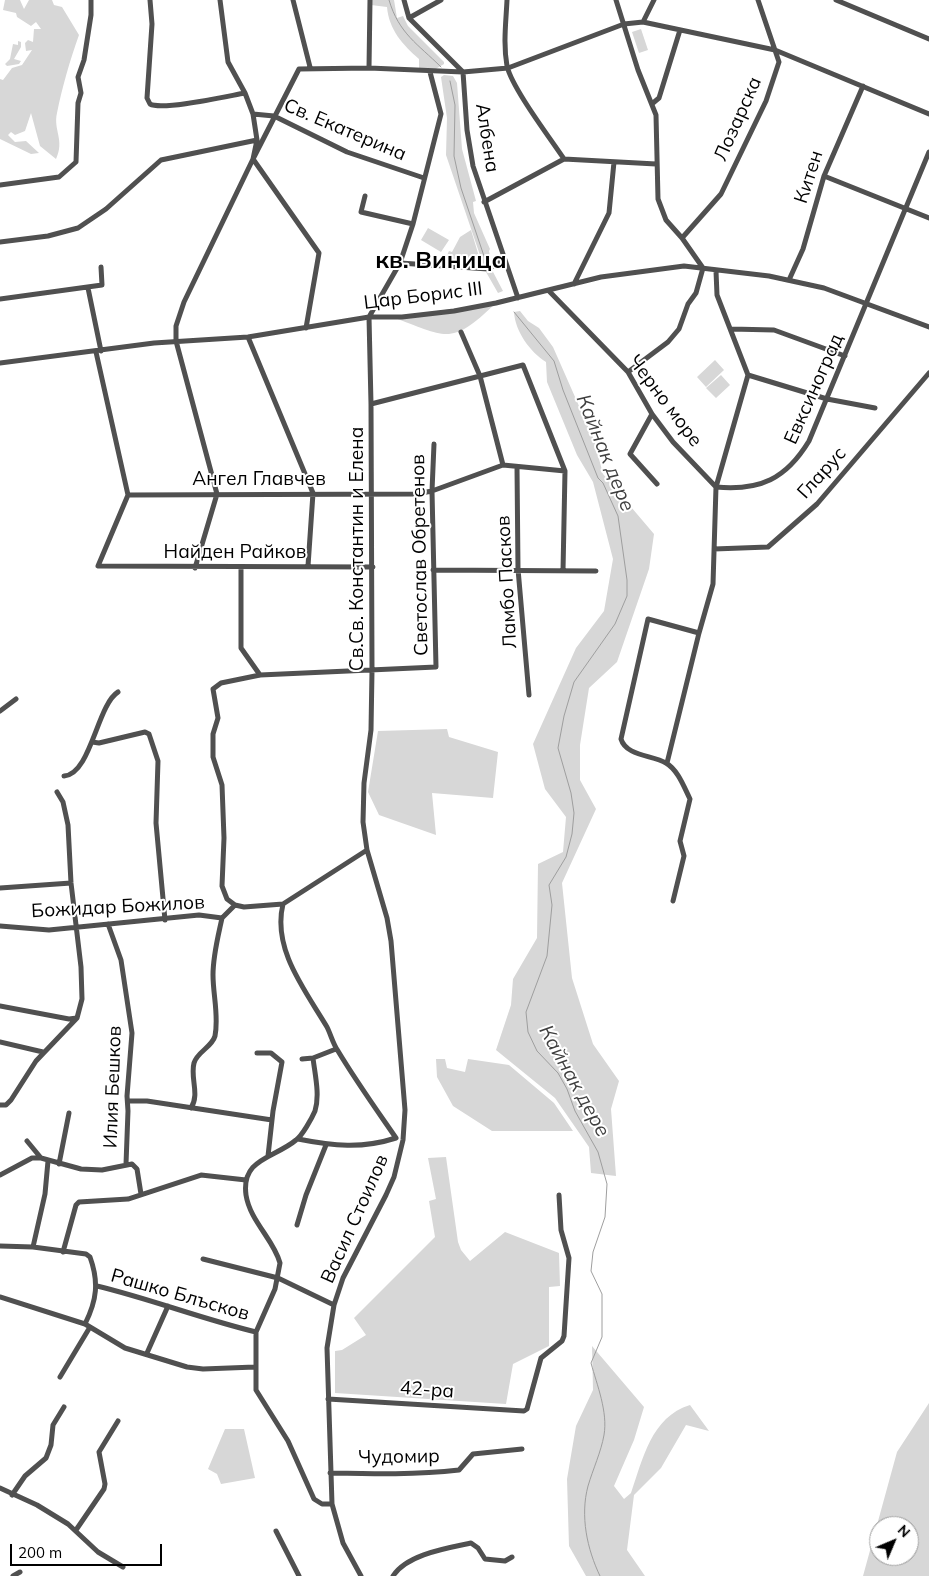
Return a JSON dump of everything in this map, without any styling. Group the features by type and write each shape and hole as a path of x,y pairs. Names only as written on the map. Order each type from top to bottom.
{"street":[{"path":"0,185 59,177 76,162 78,102 81,93 78,77 84,60 91,15 91,0"},
{"path":"150,0 152,24 147,98 151,105 159,106 211,100 246,93"},
{"path":"220,0 228,62 246,93 253,114 256,140 253,160 319,253 306,328"},
{"path":"293,0 310,67"},
{"path":"369,68 370,0"},
{"path":"404,0 409,18 463,72"},
{"path":"409,18 441,0"},
{"path":"507,0 505,48 508,68 517,88 564,159"},
{"path":"616,0 638,70 653,103 657,130 658,200 666,220 682,238 703,268 696,293 688,304 679,329 668,342 628,372"},
{"path":"643,22 654,0"},
{"name":"Лозарска","path":"682,238 721,194 766,101 778,62 758,0"},
{"path":"836,0 929,39"},
{"path":"195,568 217,494 176,341 176,326 184,302 274,116 299,69 310,67 369,68 463,72 508,68 624,24 643,22 775,50 929,114"},
{"path":"653,103 659,98 680,30"},
{"path":"369,317 400,263 413,224 441,114 430,72"},
{"name":"Албена","path":"463,72 468,139 473,166 518,298"},
{"name":"Китен","path":"789,280 803,249 824,176 864,86"},
{"name":"Св. Екатерина","path":"253,114 274,116 347,152 424,178"},
{"path":"0,242 48,236 78,228 106,209 161,160 256,140"},
{"name":"Евксиноград","path":"716,487 735,489 767,482 789,468 798,459 809,441 868,303 929,152"},
{"path":"484,202 564,159 656,164"},
{"path":"574,284 609,213 614,162"},
{"path":"824,176 929,218"},
{"path":"365,196 361,212 413,224"},
{"path":"400,263 483,268 495,266 504,260"},
{"name":"Цар Борис III","path":"0,363 176,341 248,337 369,317 454,311 518,298 601,277 684,266 789,280 824,288 929,327"},
{"path":"0,299 102,285 102,267"},
{"path":"666,763 713,584 716,487 748,375 717,295 716,270"},
{"path":"90,287 99,351 128,496"},
{"name":"Черно море","path":"548,291 628,372 652,414 673,442 716,487"},
{"name":"Св.Св. Константин и Елена","path":"364,780 371,730 372,671 373,567 369,317"},
{"path":"731,329 774,330 845,356"},
{"path":"461,332 480,376 503,465"},
{"path":"248,337 313,493 308,566"},
{"path":"371,404 522,364 565,471 563,571"},
{"name":"Гларус","path":"714,549 768,547 817,504 929,373"},
{"path":"748,375 827,399 876,408"},
{"path":"652,414 630,454 657,484"},
{"name":"Светослав Обретенов","path":"372,671 436,667 432,491 434,444"},
{"name":"Ангел Главчев","path":"128,496 372,494 432,491 503,465 565,471"},
{"name":"Ламбо Пасков","path":"517,467 518,569 529,695"},
{"name":"Найден Райков","path":"128,496 98,566 195,568 373,567"},
{"path":"241,568 241,648 260,675"},
{"path":"433,570 518,569 596,571"},
{"path":"673,901 684,856 680,841 690,799 678,776 666,763 625,747 621,739 648,619 699,633"},
{"path":"367,850 283,904 244,907 235,905 227,899 222,886 224,810 222,785 213,757 213,734 218,718 212,694 215,686 221,683 260,675 372,671"},
{"path":"66,776 78,767 92,742 109,702 118,692"},
{"path":"0,711 16,699"},
{"path":"92,742 99,743 145,732 149,734 155,747 158,761 156,823 165,920"},
{"name":"Васил Стоилов","path":"361,1576 343,1544 332,1504 327,1348 334,1305 343,1278 394,1177 403,1140 405,1110 391,941 387,918 367,850 363,822 364,780"},
{"path":"0,1104 6,1105 11,1100 44,1052 77,1018 82,999 82,978 71,883 68,824 63,802 57,792"},
{"path":"0,888 71,883"},
{"path":"283,904 280,927 287,953 336,1050 396,1138"},
{"name":"Божидар Божилов","path":"0,926 49,930 75,926 165,920 199,915 222,918 235,905"},
{"path":"191,1108 195,1098 192,1074 194,1062 214,1036 216,1008 212,975 214,952 222,918"},
{"name":"Илия Бешков","path":"108,924 121,960 132,1032 126,1164"},
{"path":"0,1006 69,1019 77,1018"},
{"path":"0,1042 44,1052"},
{"path":"302,1059 313,1058 336,1050"},
{"path":"257,1053 271,1054 282,1062 268,1156"},
{"path":"313,1058 317,1092 315,1110 298,1139 259,1162 246,1180 246,1197 262,1233 279,1259 278,1278 256,1332 256,1390 288,1441 314,1499 322,1504 332,1504"},
{"path":"128,1101 147,1101 272,1120"},
{"path":"59,1164 69,1113"},
{"path":"298,1139 326,1145 353,1147 396,1138 403,1140"},
{"path":"27,1141 40,1158"},
{"path":"297,1225 306,1195 326,1145"},
{"path":"0,1174 32,1158 40,1158 59,1164 93,1170 132,1164 137,1169 141,1194"},
{"path":"33,1247 45,1194 48,1161"},
{"path":"63,1252 77,1203 128,1199 201,1175 246,1180"},
{"name":"42-ра","path":"328,1398 524,1411 529,1407 541,1358 562,1341 564,1336 569,1258 561,1230 559,1195"},
{"path":"0,1246 33,1247 86,1254 90,1257 97,1286 95,1304 88,1325 60,1377"},
{"path":"203,1259 278,1278 334,1305"},
{"name":"Рашко Блъсков","path":"97,1286 134,1295 256,1332"},
{"path":"0,1297 88,1325 125,1348 195,1369 255,1367"},
{"path":"146,1353 168,1306"},
{"path":"12,1495 25,1476 46,1458 50,1452 53,1426 64,1407"},
{"path":"76,1530 104,1488 105,1484 99,1452 118,1421"},
{"name":"Чудомир","path":"330,1473 399,1475 459,1470 469,1457 480,1452 522,1449"},
{"path":"0,1488 37,1505 76,1530 98,1552 123,1567"},
{"path":"276,1531 299,1576"},
{"path":"393,1576 400,1568 429,1552 471,1544 478,1548 485,1559 505,1561 512,1557"},
{"path":"13,1576 20,1572"}],"shaded area":[{"path":"5,0 20,0 24,9 29,0 52,0 54,5 62,7 79,35 66,74 57,113 56,125 59,146 56,159 40,146 31,113 25,131 15,135 11,132 8,135 15,142 26,141 39,153 31,154 0,139 0,79 3,80 12,68 22,65 32,50 26,51 25,43 28,40 33,42 34,29 41,29 36,22 31,26 17,17 16,13 3,10"},
{"path":"371,0 394,0 397,18 403,16 408,26 444,64 434,70 419,70 419,59 394,30 387,7 371,5"},
{"path":"641,29 648,50 639,53 632,32"},
{"path":"18,41 21,42 21,47 14,59 21,61 19,64 7,66 5,64 10,59 13,44 18,45"},
{"path":"444,75 453,76 457,83 462,149 476,201 473,202 474,213 490,249 491,261 483,264 446,155 447,118 441,77"},
{"path":"428,228 449,240 441,252 421,240"},
{"path":"471,230 481,263 478,267 443,264 449,251 452,252 460,237"},
{"path":"492,270 503,291 498,293 486,272"},
{"path":"496,303 468,327 448,334 437,333 392,317"},
{"path":"520,311 528,321 539,328 553,347 594,440 603,474 654,534 649,569 617,662 589,688 580,745 580,780 596,809 562,883 572,978 593,1044 619,1081 611,1109 616,1176 591,1173 589,1147 555,1098 496,1050 511,1005 513,979 537,938 538,864 563,852 566,817 545,789 533,744 576,648 604,611 613,559 593,482 577,455 547,382 546,362 534,353 520,334 514,312"},
{"path":"715,360 724,370 706,387 697,377"},
{"path":"721,375 730,385 716,398 706,388"},
{"path":"447,729 449,737 498,752 493,798 432,793 436,835 379,815 368,792 378,731"},
{"path":"436,1059 445,1059 447,1068 465,1072 468,1059 509,1065 554,1103 573,1131 492,1131 453,1106 437,1077"},
{"path":"446,1157 458,1242 461,1250 470,1261 505,1232 559,1253 560,1286 549,1287 549,1346 513,1364 506,1404 335,1393 335,1351 342,1350 366,1335 354,1318 435,1237 429,1201 436,1199 428,1158"},
{"path":"592,1346 644,1407 634,1440 614,1486 624,1499 631,1493 650,1441 666,1419 690,1405 709,1431 686,1425 661,1468 634,1495 627,1550 645,1576 586,1576 569,1546 567,1479 576,1426 593,1390"},
{"path":"929,1403 929,1576 863,1576 869,1554 869,1566 919,1566 919,1516 879,1516 897,1452"},
{"path":"225,1429 244,1429 255,1478 221,1484 217,1474 208,1469"}],"waterway":[{"name":"Кайнак дере","path":"389,0 398,22 410,38 441,67"},
{"name":"Кайнак дере","path":"450,81 455,105 454,156 461,188 486,262"},
{"name":"Кайнак дере","path":"514,312 554,361 563,390 598,478 603,483 618,516 627,580 627,596 615,624 574,682 564,716 558,748 571,793 574,813 572,834 566,857 549,885 552,905 547,956 526,1012 528,1032 537,1051 558,1073 567,1089 575,1111 598,1152 607,1184 605,1217 593,1252 591,1271 602,1294 602,1337 591,1363 601,1399 605,1426 601,1448 588,1486 585,1509 588,1544 600,1576"}],"district":[{"name":"кв. Виница","path":"441,261"}]}
